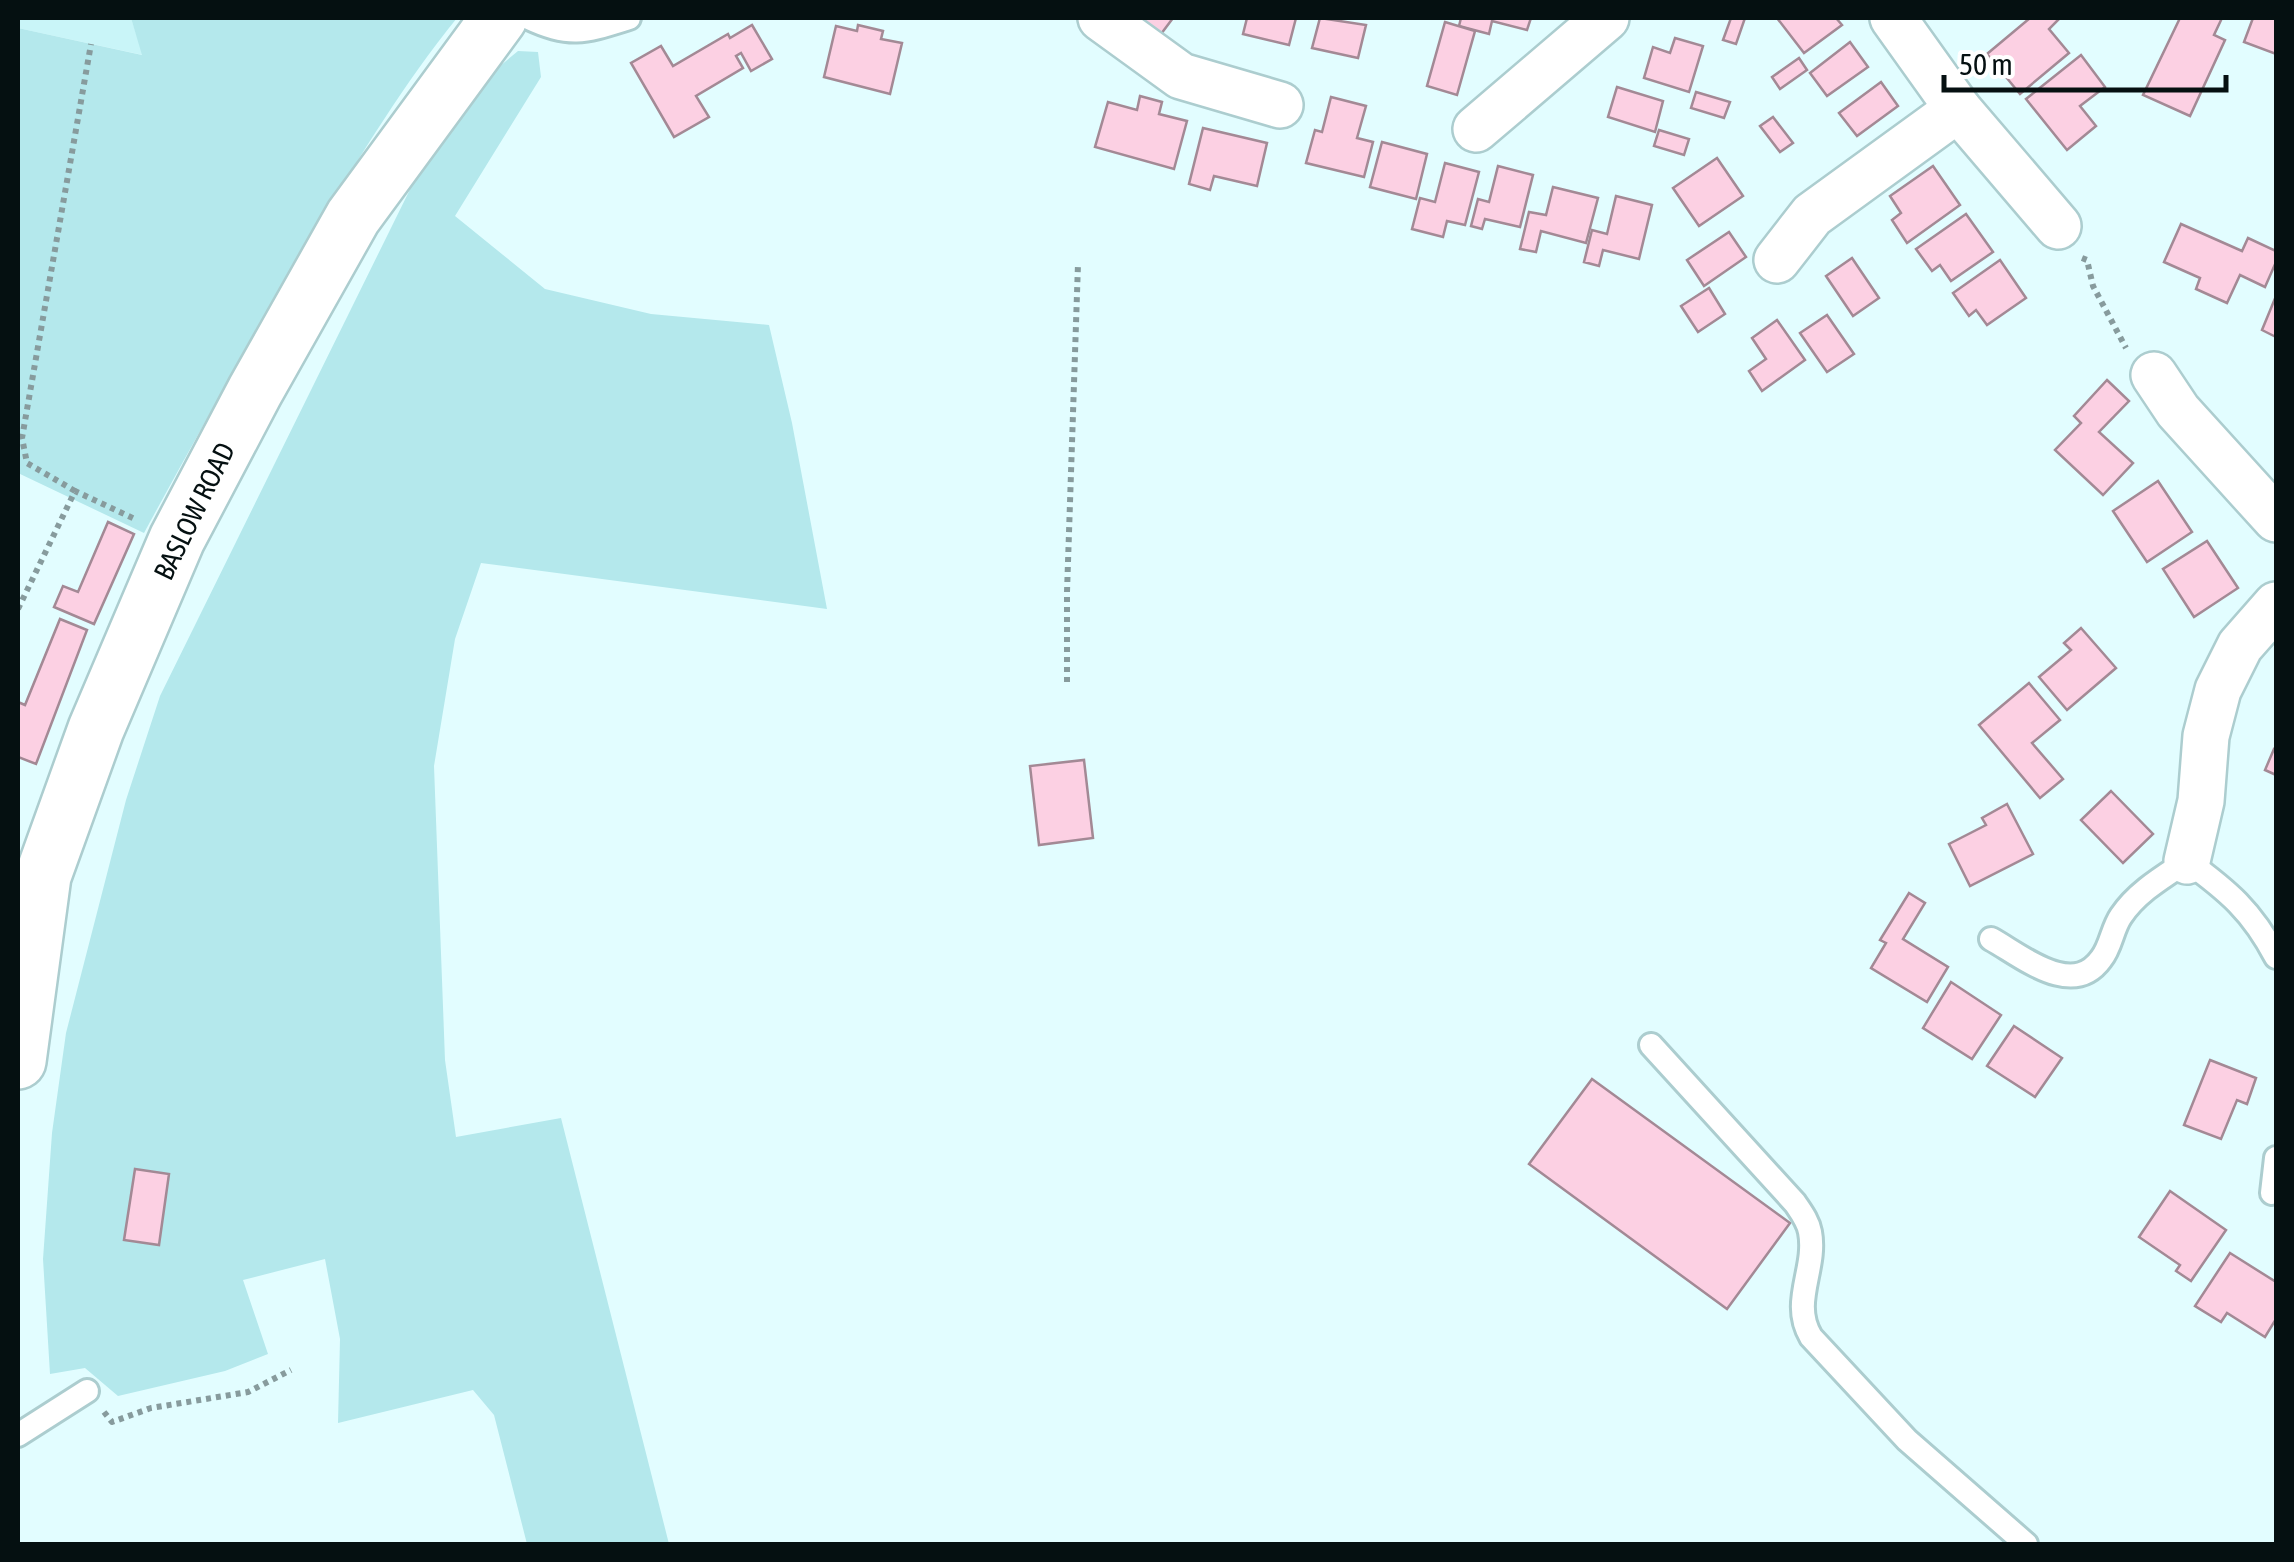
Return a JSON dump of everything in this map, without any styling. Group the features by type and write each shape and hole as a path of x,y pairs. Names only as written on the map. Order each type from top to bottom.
{"main road":[{"name":"BASLOW ROAD","path":"18,1061 30,875 177,539 254,391 352,218 499,18"}],"street":[{"path":"1102,18 1181,76 1280,105"},
{"path":"1476,129 1606,18"},
{"path":"1893,18 1958,109 2058,226"},
{"path":"1777,260 1798,231 1827,203 1958,109"},
{"path":"2154,376 2178,412 2276,519"},
{"path":"2186,861 2200,802 2206,736 2218,690 2240,646 2276,604"}],"lane":[{"path":"529,18 562,32 579,32 629,18"},
{"path":"1991,939 2058,976 2082,974 2101,960 2121,916 2148,887 2186,861 2252,915 2276,957"},
{"path":"1652,1044 1804,1217 1811,1242 1801,1312 1810,1337 1908,1440 2026,1544"},
{"path":"2272,1193 2276,1158"},
{"path":"18,1436 87,1391"}],"path":[{"path":"91,44 22,438 26,462 75,491 177,539"},
{"path":"2058,226 2071,236 2081,258 2086,260 2093,286 2129,354 2154,376"},
{"path":"1067,682 1078,264"},
{"path":"18,608 75,491"},
{"path":"87,1391 112,1422 150,1408 248,1392 292,1370"}],"shaded area":[{"path":"18,18 131,18 143,55 18,28"},
{"path":"131,18 457,18 401,94 317,227 144,533 18,473 18,28 142,55"},
{"path":"518,51 538,52 541,77 455,216 545,289 651,314 769,325 827,609 481,563 455,639 434,766 445,1060 456,1137 561,1118 669,1544 527,1544 494,1415 473,1390 338,1423 340,1339 325,1259 243,1280 268,1354 225,1371 118,1396 85,1368 50,1374 43,1259 52,1133 66,1033 126,800 160,696 428,153 483,80"}],"building":[{"path":"1129,18 1173,18 1158,38"},
{"path":"1247,18 1296,18 1289,45 1243,34"},
{"path":"1320,18 1366,25 1358,58 1312,48"},
{"path":"1461,18 1531,18 1527,30 1492,21 1489,34 1459,26"},
{"path":"1731,18 1745,18 1736,44 1723,40"},
{"path":"1777,18 1836,18 1842,25 1804,53"},
{"path":"2030,18 2060,18 2049,29 2069,53 2020,94 1987,54"},
{"path":"2180,18 2222,18 2214,35 2225,40 2190,116 2143,95"},
{"path":"2253,18 2276,18 2276,54 2244,42"},
{"path":"1445,22 1475,31 1457,95 1427,86"},
{"path":"752,25 772,59 751,71 741,53 736,56 743,68 696,96 709,117 674,137 631,63 661,46 673,66 728,34 730,38"},
{"path":"858,25 883,31 881,39 902,43 890,94 824,77 836,26 857,31"},
{"path":"1675,38 1703,46 1689,92 1644,78 1653,47 1670,53"},
{"path":"1850,42 1868,67 1827,96 1810,73"},
{"path":"2081,55 2105,87 2080,106 2096,126 2067,150 2026,99"},
{"path":"1799,58 1807,70 1780,89 1772,77"},
{"path":"1881,82 1898,106 1857,136 1839,113"},
{"path":"1617,87 1663,101 1655,132 1608,117"},
{"path":"1696,92 1730,102 1724,118 1691,108"},
{"path":"1140,96 1162,102 1159,114 1187,121 1174,169 1095,147 1108,102 1137,110"},
{"path":"1331,97 1366,106 1357,138 1373,142 1364,177 1306,163 1315,130 1322,132"},
{"path":"1773,117 1793,143 1780,152 1760,126"},
{"path":"1203,128 1267,143 1257,186 1214,176 1210,190 1189,184"},
{"path":"1659,130 1689,139 1684,155 1654,146"},
{"path":"1382,142 1427,154 1416,199 1370,187"},
{"path":"1717,158 1743,196 1699,226 1673,188"},
{"path":"1445,163 1479,172 1465,225 1447,221 1443,237 1412,229 1420,198 1435,202"},
{"path":"1498,166 1533,175 1520,227 1485,219 1482,229 1471,226 1478,199 1489,202"},
{"path":"1933,166 1960,205 1907,243 1892,220 1901,213 1890,196"},
{"path":"1553,187 1598,198 1586,243 1541,231 1536,252 1520,249 1529,212 1546,215"},
{"path":"1616,196 1652,205 1639,259 1603,250 1599,266 1584,262 1592,230 1607,234"},
{"path":"1966,214 1993,252 1951,281 1940,265 1932,271 1916,249"},
{"path":"2181,224 2242,251 2248,238 2276,251 2276,262 2265,287 2240,275 2227,303 2196,289 2200,278 2164,262"},
{"path":"1729,232 1746,257 1704,286 1687,260"},
{"path":"1852,258 1879,298 1853,316 1826,276"},
{"path":"2000,260 2026,298 1987,325 1976,310 1969,316 1953,293"},
{"path":"1709,288 1725,314 1698,332 1681,306"},
{"path":"2276,296 2276,337 2262,330"},
{"path":"1827,315 1854,354 1827,372 1800,333"},
{"path":"1777,320 1805,360 1762,391 1749,371 1766,359 1752,338"},
{"path":"2107,380 2129,401 2099,432 2133,463 2103,495 2055,450 2081,423 2074,416"},
{"path":"2158,481 2192,532 2147,562 2113,511"},
{"path":"108,522 134,534 94,624 54,607 63,586 78,592"},
{"path":"2207,541 2238,588 2194,617 2163,569"},
{"path":"60,619 87,630 36,764 18,757 18,702 25,705"},
{"path":"2081,628 2116,668 2067,710 2039,677 2071,650 2064,643"},
{"path":"2029,683 2060,720 2032,743 2063,779 2040,798 1979,725"},
{"path":"2276,750 2276,775 2265,770"},
{"path":"1084,760 1093,838 1039,845 1030,766"},
{"path":"2111,791 2153,834 2123,863 2081,820"},
{"path":"2007,804 2033,854 1970,886 1949,844 1986,825 1982,818"},
{"path":"1909,893 1925,903 1903,939 1948,967 1927,1002 1871,968 1886,943 1880,940"},
{"path":"1951,982 2001,1015 1972,1059 1923,1028"},
{"path":"2014,1026 2062,1058 2035,1097 1987,1066"},
{"path":"2210,1060 2256,1078 2247,1104 2237,1100 2221,1139 2184,1125"},
{"path":"1592,1079 1790,1223 1727,1309 1529,1164"},
{"path":"135,1169 169,1174 159,1245 124,1240"},
{"path":"2170,1191 2226,1230 2191,1281 2176,1271 2180,1265 2139,1237"},
{"path":"2230,1253 2276,1282 2276,1319 2265,1337 2227,1313 2221,1322 2195,1306"}]}
